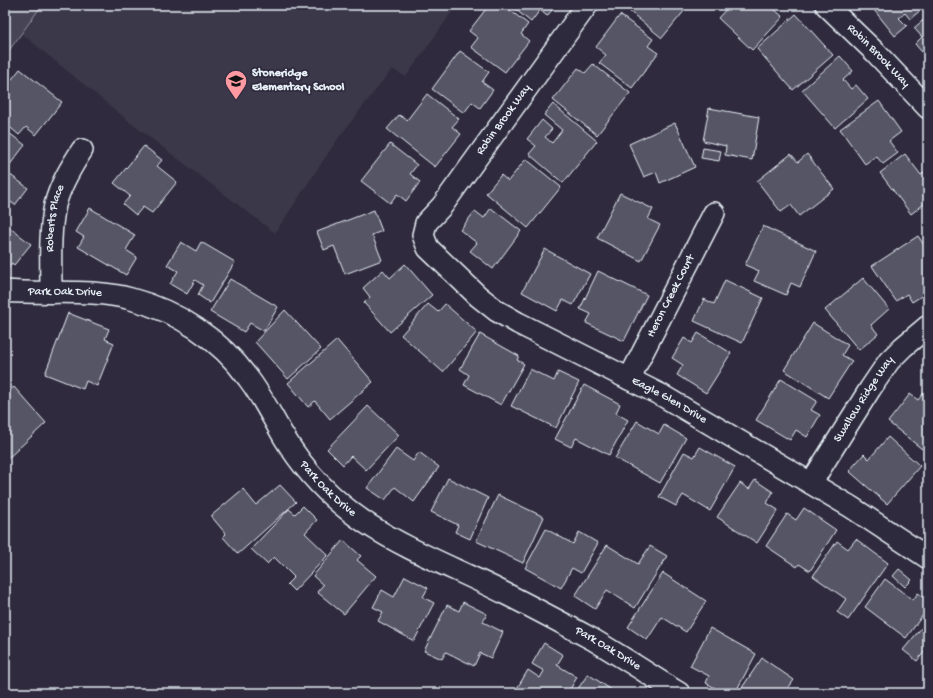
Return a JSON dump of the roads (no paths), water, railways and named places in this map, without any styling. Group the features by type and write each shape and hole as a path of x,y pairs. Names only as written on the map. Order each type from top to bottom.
{"street":[{"name":"Robin Brook Way","path":"422,234 426,223 442,206 587,5"},
{"name":"Robin Brook Way","path":"826,5 876,52 928,108"},
{"name":"Roberts Place","path":"51,292 52,236 55,206 62,185 82,150"},
{"name":"Heron Creek Court","path":"629,379 714,213"},
{"name":"Eagle Glen Drive","path":"422,234 428,248 478,296 497,311 663,396 851,507 928,558"},
{"name":"Park Oak Drive","path":"5,291 107,293 159,308 187,322 209,337 233,360 247,376 263,399 284,437 299,459 319,482 341,503 366,522 401,542 507,594 591,639 679,693"},
{"name":"Swallow Ridge Way","path":"811,483 889,361 928,326"}],"place":[{"name":"Stoneridge Elementary School","path":"236,100"}]}
